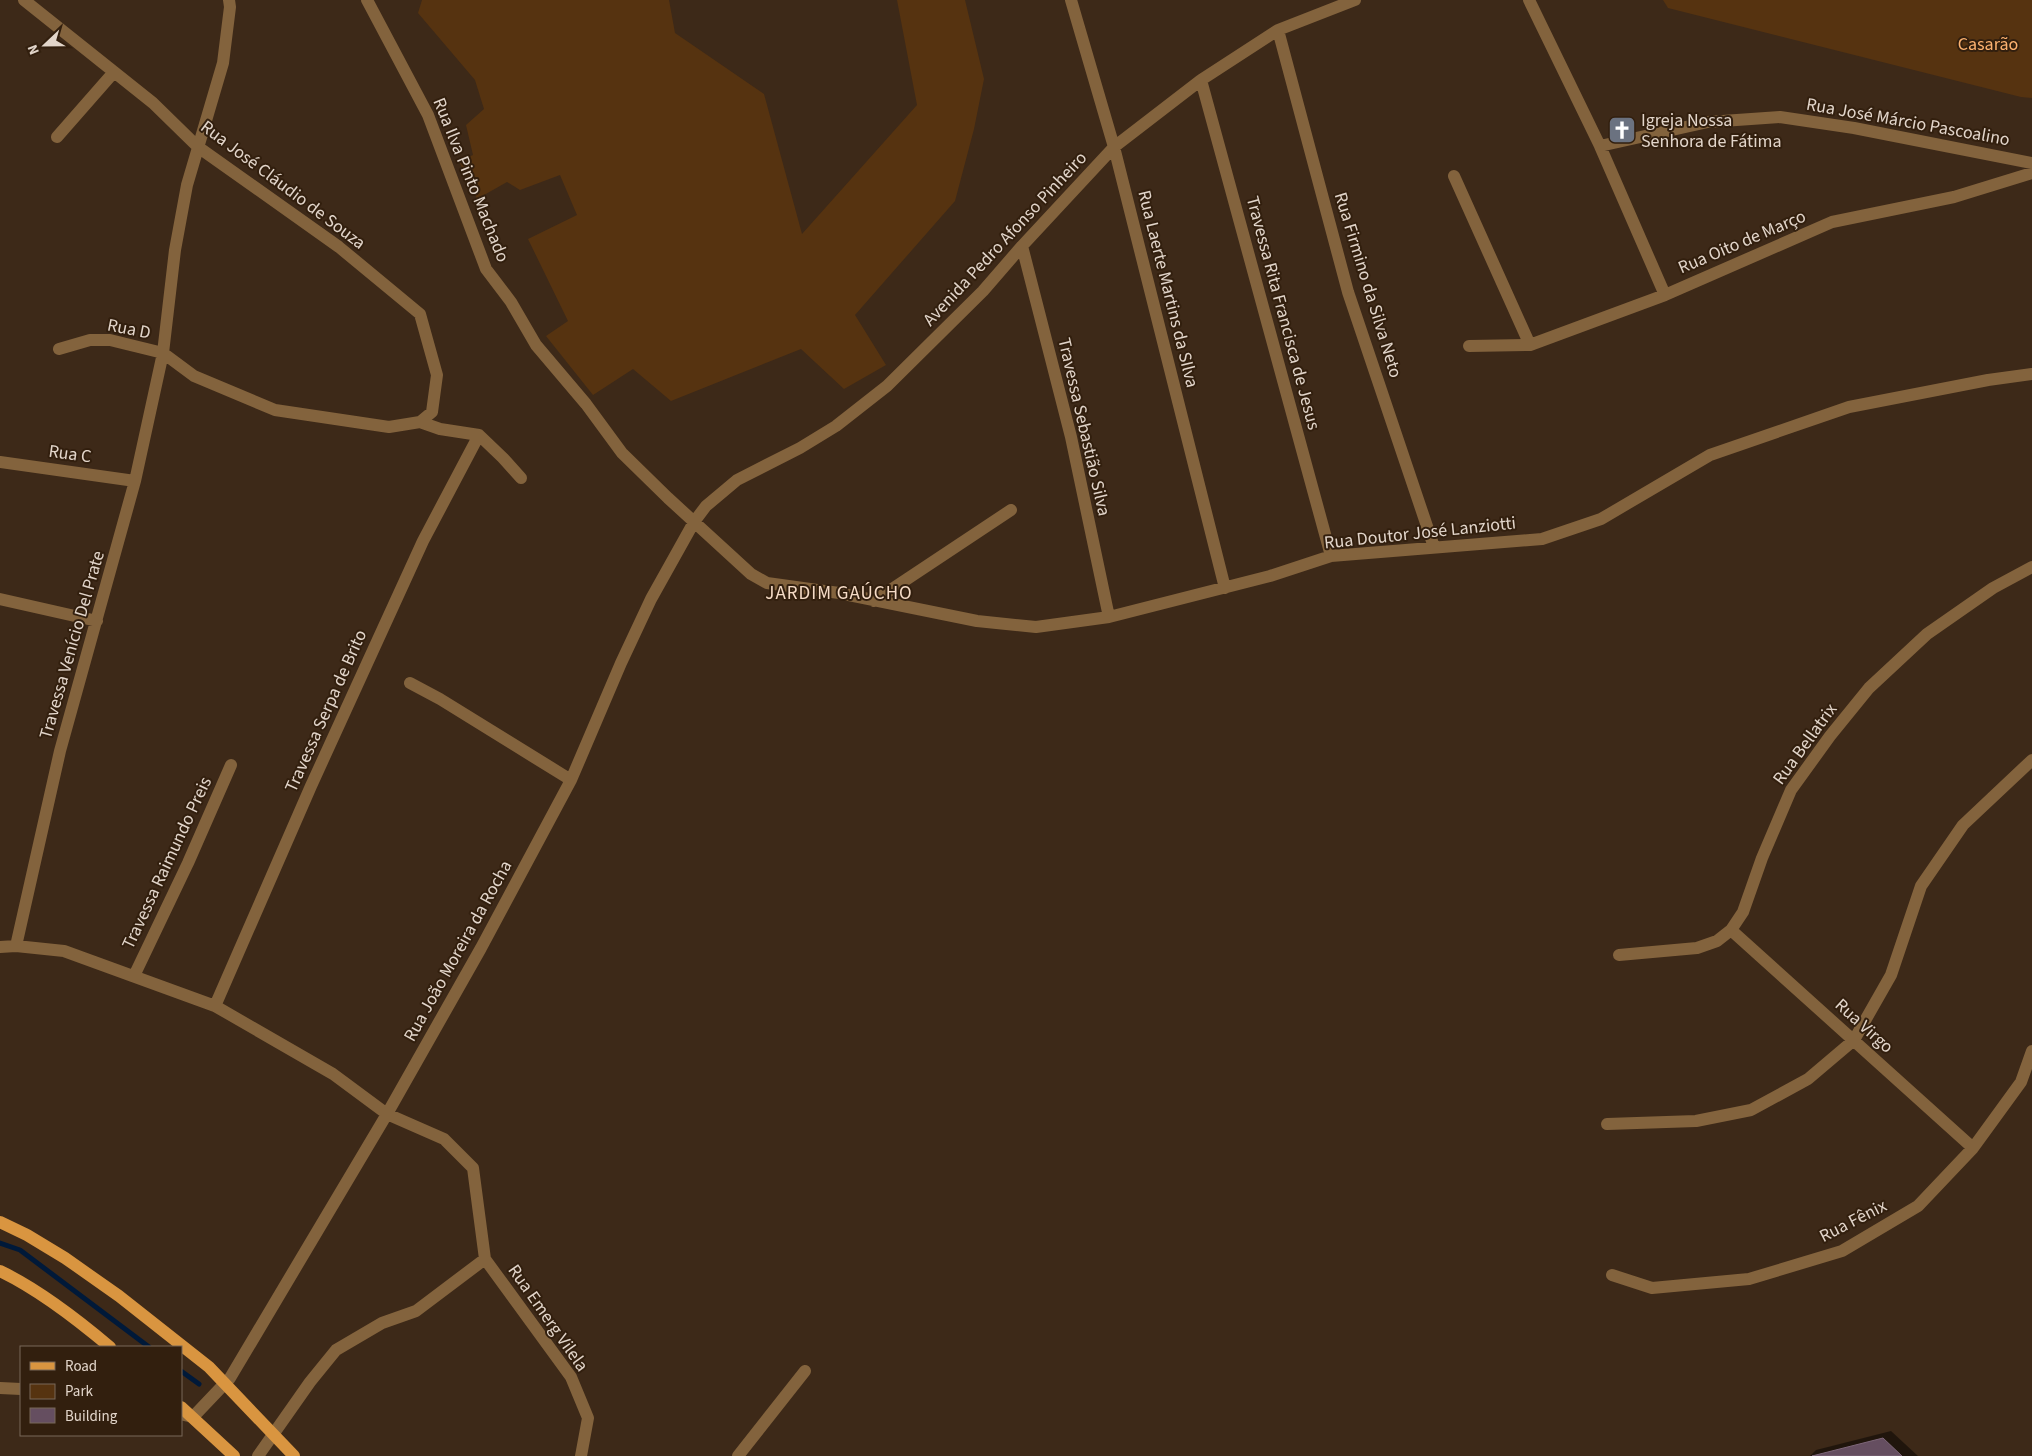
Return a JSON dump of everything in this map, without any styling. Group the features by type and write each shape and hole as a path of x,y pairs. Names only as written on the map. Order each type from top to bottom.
{"main road":[{"path":"0,1222 27,1235 65,1258 182,1346"},
{"path":"0,1271 41,1296 109,1346"},
{"path":"182,1346 209,1367 294,1456"},
{"path":"187,1416 234,1456"}],"street":[{"name":"Rua José Cláudio de Souza","path":"24,0 153,103 198,147 339,247 420,314 437,375 432,412 420,422"},
{"path":"230,0 223,62 187,185 175,250 163,353 194,376 275,410 388,427 420,422 440,429 479,435 521,478"},
{"name":"Rua Ilva Pinto Machado","path":"367,0 428,115 486,269 511,302 536,345 586,404 622,453 694,522"},
{"name":"Rua Laerte Martins da SIlva","path":"1071,0 1114,147 1225,588"},
{"name":"Avenida Pedro Afonso Pinheiro","path":"694,522 706,506 737,480 800,448 836,426 887,386 983,291 1114,147 1201,80 1278,30 1356,0"},
{"path":"1529,0 1600,146 1665,295"},
{"name":"Rua Firmino da Silva Neto","path":"1278,30 1348,292 1434,547"},
{"path":"58,137 114,72"},
{"name":"Travessa Rita Francisca de Jesus","path":"1201,80 1330,556"},
{"name":"Rua José Márcio Pascoalino","path":"1600,146 1708,122 1780,116 1854,128 2032,163"},
{"name":"Rua Oito de Março","path":"1469,346 1530,345 1665,295 1832,222 1954,197 2032,173"},
{"path":"1454,176 1530,345"},
{"name":"Travessa Sebastião Silva","path":"1022,246 1071,437 1108,617"},
{"name":"Rua D","path":"59,350 90,340 110,340 163,353"},
{"name":"Travessa Venício Del Prate","path":"16,946 60,751 136,481 163,353"},
{"name":"Rua Doutor José Lanziotti","path":"694,522 751,574 767,583 839,593 977,621 1036,627 1108,617 1270,576 1330,556 1542,539 1601,519 1710,455 1849,407 1988,380 2032,374"},
{"name":"Travessa Serpa de Brito","path":"215,1006 311,786 423,541 479,435"},
{"name":"Rua C","path":"0,462 136,481"},
{"path":"874,601 1011,510"},
{"name":"Rua João Moreira da Rocha","path":"187,1416 225,1383 387,1114 481,948 571,780 620,663 651,599 694,522"},
{"name":"Rua Bellatrix","path":"1619,955 1697,948 1717,941 1731,930 1743,912 1762,858 1791,790 1830,736 1869,688 1927,634 1993,588 2032,567"},
{"path":"0,599 97,621"},
{"path":"410,683 440,698 571,780"},
{"path":"1607,1124 1696,1121 1751,1110 1808,1079 1854,1040 1891,975 1921,886 1963,825 2032,760"},
{"name":"Travessa Raimundo Preis","path":"134,976 188,863 231,765"},
{"name":"Rua Virgo","path":"1731,930 1973,1148"},
{"path":"0,947 16,946 64,951 215,1006 333,1074 387,1114 444,1139 473,1168 485,1259 416,1311 382,1323 336,1350 310,1382 258,1456"},
{"name":"Rua Fênix","path":"1612,1275 1652,1288 1749,1279 1842,1251 1918,1206 1973,1148 2021,1082 2032,1051"},
{"name":"Rua Emerg Vilela","path":"485,1259 570,1377 588,1418 581,1456"},
{"path":"738,1456 805,1371"},
{"path":"0,1388 20,1390"}],"green space":[{"path":"422,0 669,0 675,33 764,94 802,234 917,105 897,0 965,0 984,79 974,129 955,201 855,315 886,365 844,389 801,349 671,401 633,369 593,395 546,336 568,321 528,239 577,215 560,175 520,190 507,182 477,199 459,161 473,155 466,125 484,109 475,80 418,13"},
{"name":"Casarão","path":"1663,0 2032,0 2032,98 2021,97 1668,8"}],"building":[{"path":"1883,1438 1902,1456 1812,1456"}],"waterway":[{"path":"0,1243 20,1250 148,1346"},
{"path":"182,1372 199,1384"}],"place":[{"name":"Igreja Nossa Senhora de Fátima","path":"1622,130"}],"district":[{"name":"JARDIM GAÚCHO","path":"839,593"}]}
